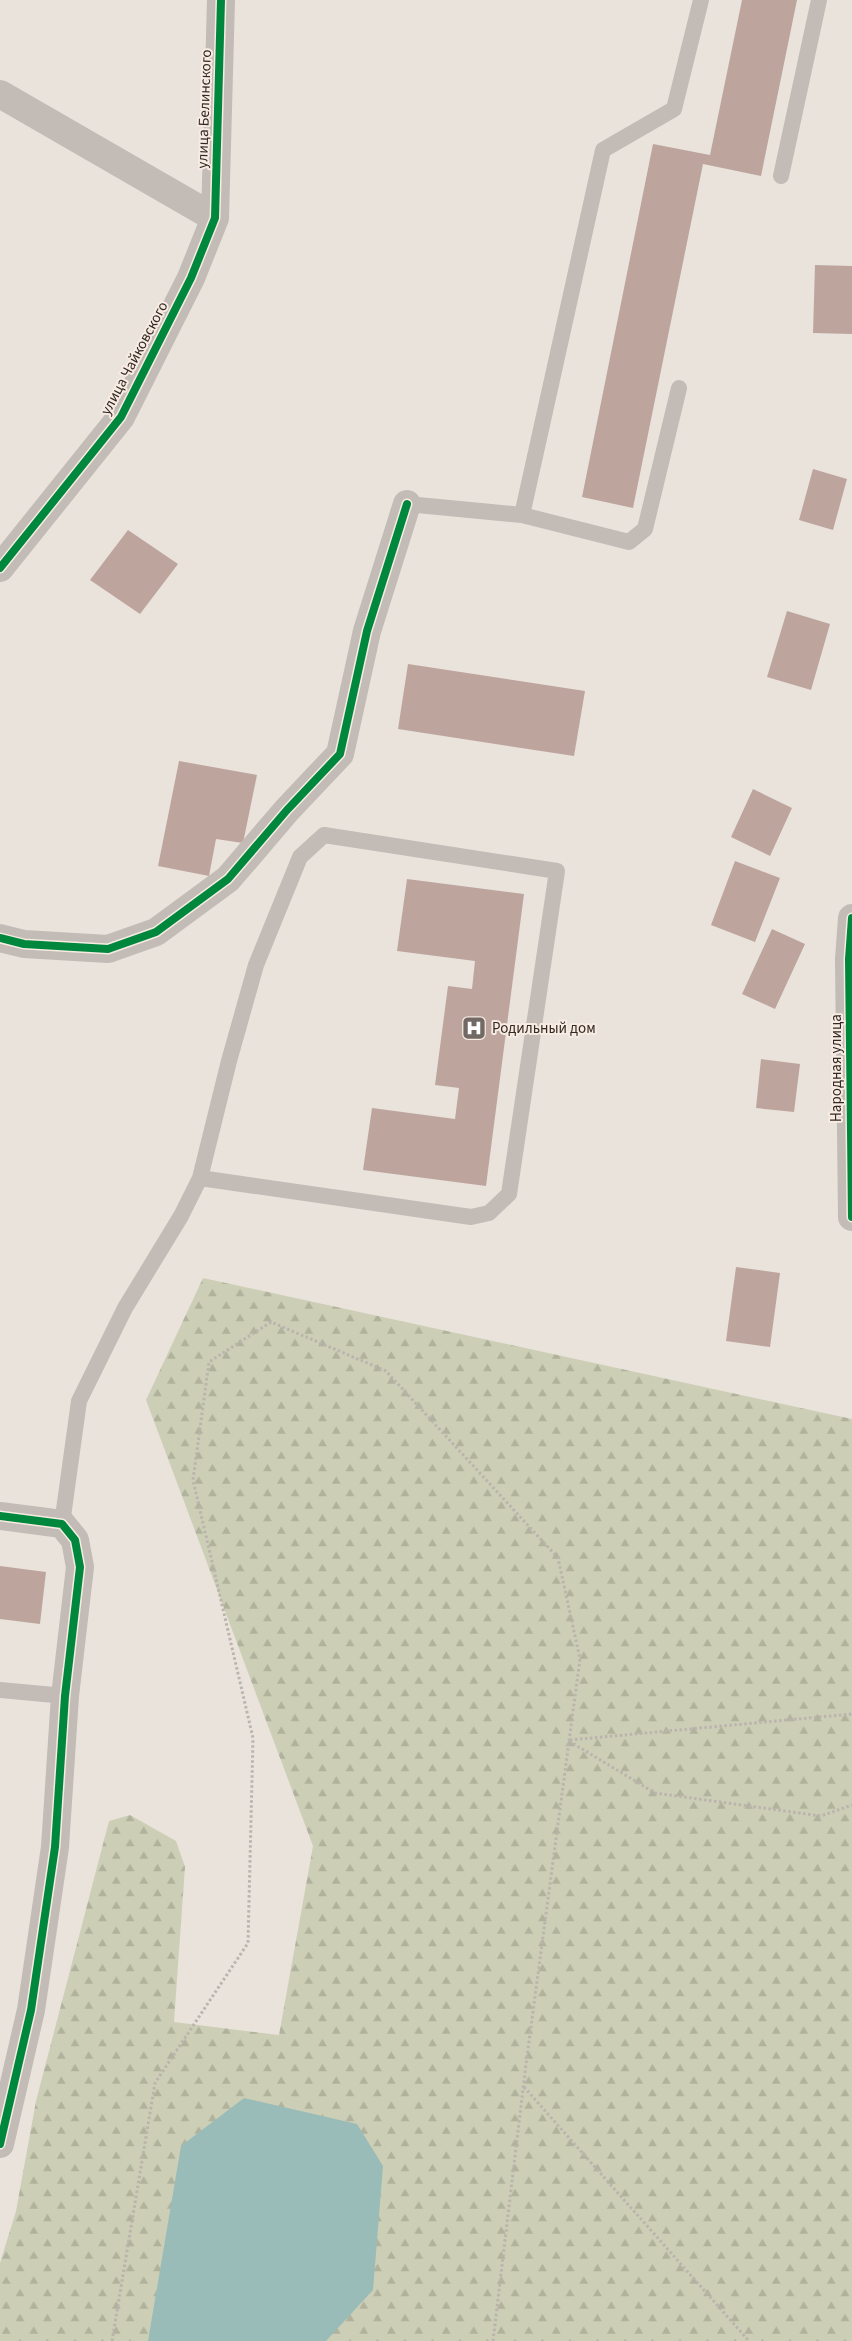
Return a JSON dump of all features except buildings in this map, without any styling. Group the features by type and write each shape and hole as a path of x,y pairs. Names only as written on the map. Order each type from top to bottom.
{"street":[{"name":"улица Белинского","path":"215,218 221,0"},
{"path":"0,94 215,218"},
{"name":"улица Чайковского","path":"0,568 121,416 191,278 215,218"},
{"path":"0,938 24,944 108,949 156,932 228,879 287,810 340,754 367,631 407,504"},
{"name":"Народная улица","path":"852,918 849,959 852,1217"},
{"path":"0,1516 62,1524 75,1540 80,1567 65,1696 52,1867 31,2010 0,2144"}],"lane":[{"path":"522,516 602,150 674,110 701,0"},
{"path":"781,176 819,0"},
{"path":"407,504 522,516 629,542 645,529 679,388"},
{"path":"62,1524 79,1401 125,1308 181,1216 200,1178 229,1060 256,964 300,858 324,835 557,872 509,1194 489,1213 471,1217 200,1178"},
{"path":"0,1690 65,1696"}],"path":[{"path":"112,2341 155,2083 248,1943 254,1738 193,1480 209,1362 271,1322 386,1371 558,1558 580,1659 524,2086 493,2341"},
{"path":"569,1740 852,1714"},
{"path":"569,1740 654,1794 821,1816 852,1805"},
{"path":"524,2086 749,2341"}],"green space":[{"path":"203,1278 852,1419 852,2341 0,2341 0,2263 16,2211 36,2101 109,1821 130,1815 176,1841 185,1867 174,2022 279,2035 313,1846 146,1400"}],"water":[{"path":"244,2098 357,2124 383,2166 373,2290 326,2341 148,2341 181,2146"}],"cycle path":[{"path":"0,568 121,417 191,278 215,218 221,0"},
{"path":"0,938 24,944 108,949 156,932 228,879 287,810 340,754 367,631 407,504"},
{"path":"852,918 849,959 852,1217"},
{"path":"0,1516 62,1524 75,1540 80,1567 65,1696 55,1847 31,2010 0,2144"}],"place":[{"name":"Родильный дом","path":"474,1028"}]}
